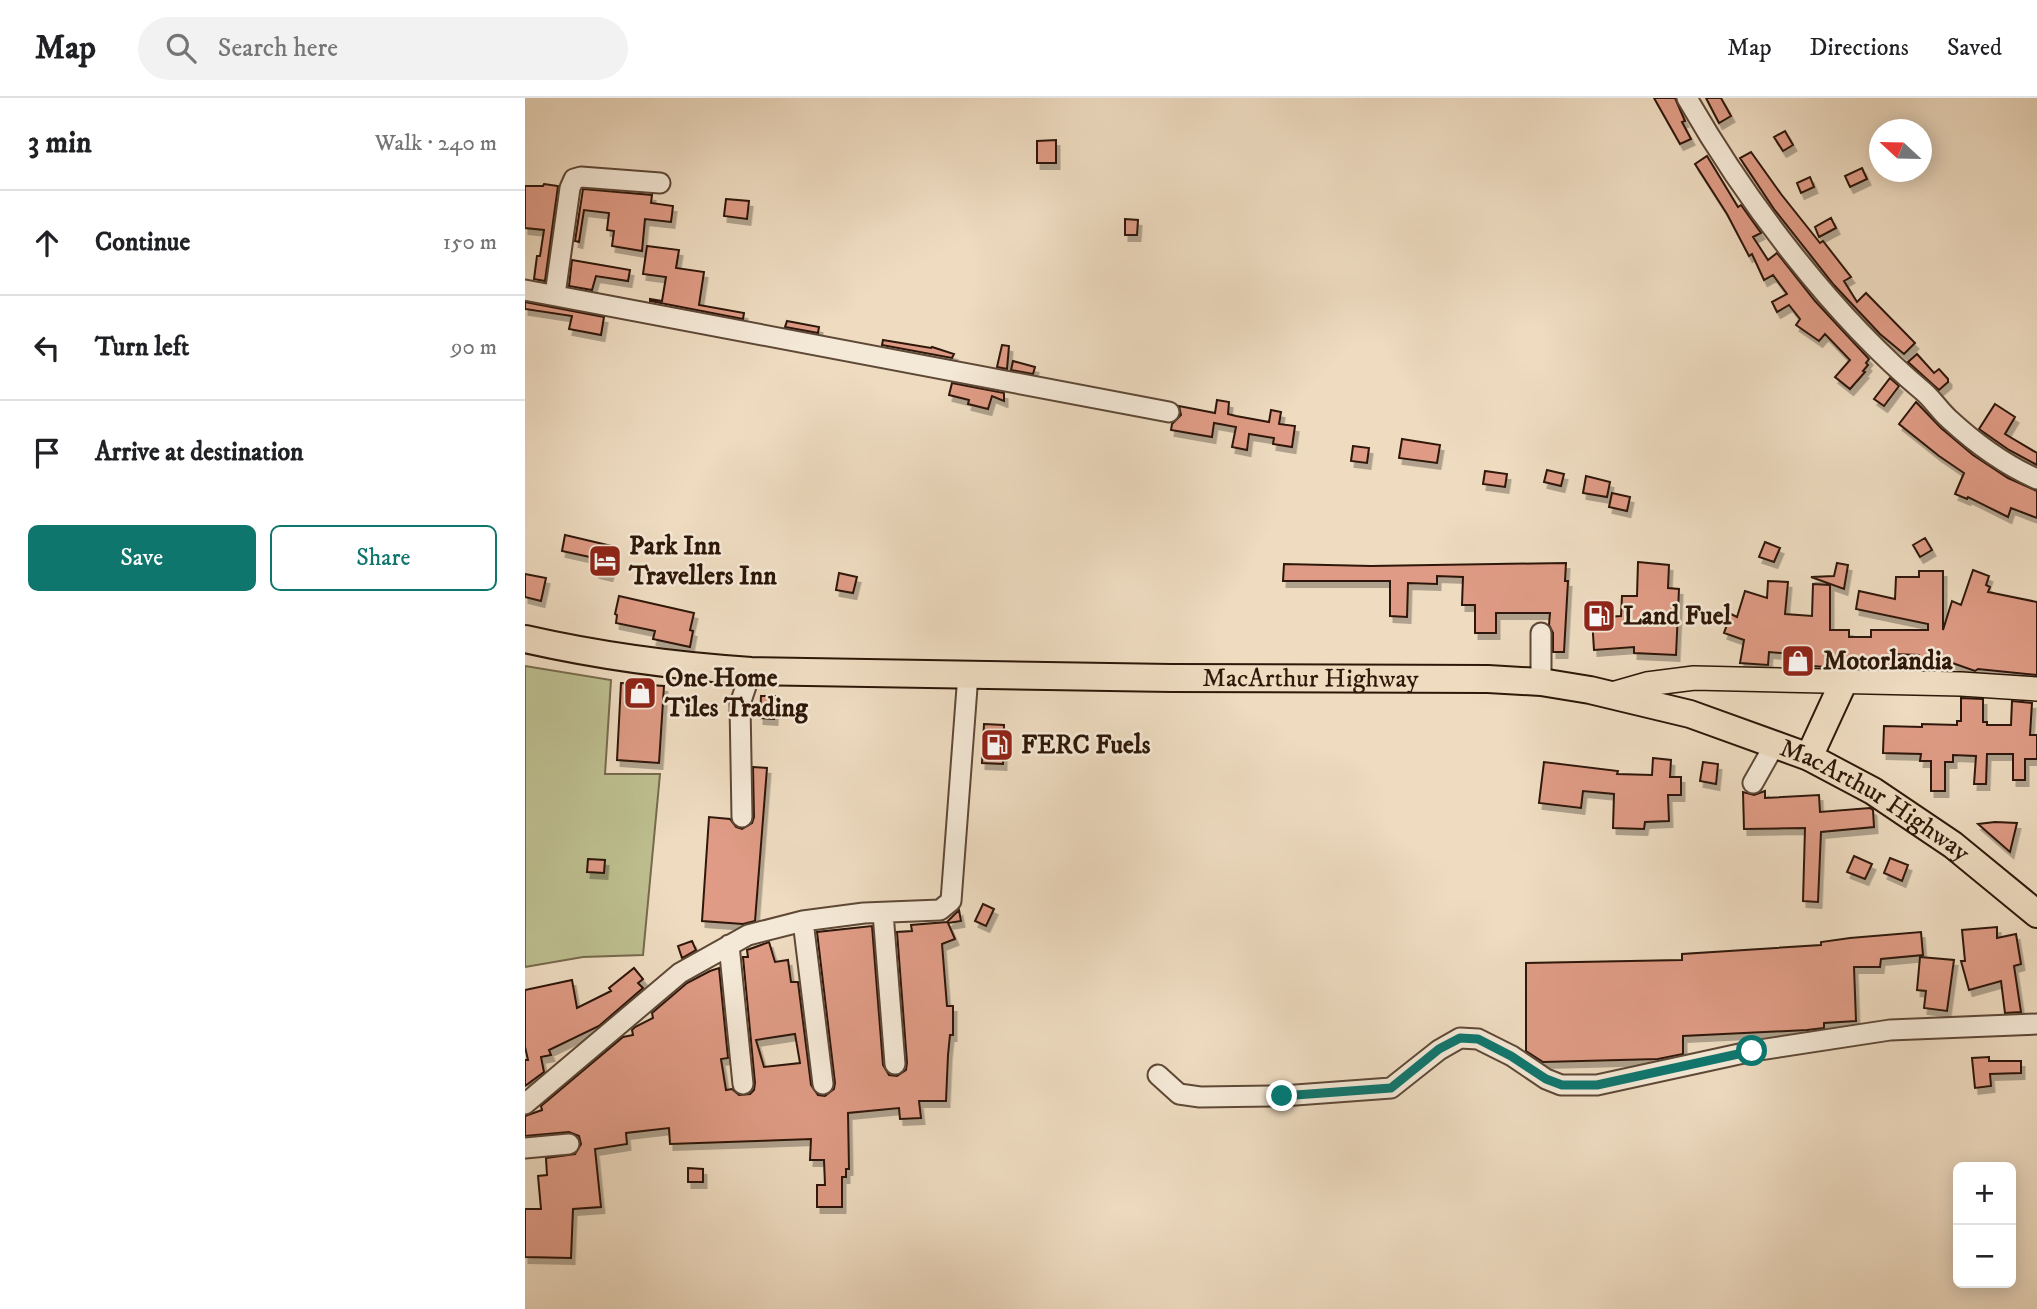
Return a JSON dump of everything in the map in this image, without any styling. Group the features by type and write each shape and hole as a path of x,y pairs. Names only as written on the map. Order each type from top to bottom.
{"highway":[{"name":"MacArthur Highway","path":"525,639 598,654 682,666 751,671 1171,678 1439,678 1541,682 1612,694 1690,714 1775,744 1809,757 1873,790 1953,845 2037,915"},
{"path":"1809,757 1844,681"}],"main road":[{"path":"1612,694 1675,679 1844,681 2037,689"}],"street":[{"path":"1688,98 1719,149 1804,267 1870,343 1968,435 2013,467 2037,479"},
{"path":"555,295 570,188 574,179 581,177 660,183"},
{"path":"525,290 1168,412"},
{"path":"1541,633 1541,682"},
{"path":"742,817 740,704 751,671"},
{"path":"525,1104 680,973 748,935 803,921 865,913 940,910 951,901 968,674"},
{"path":"1753,783 1775,744"},
{"path":"883,913 895,1064"},
{"path":"803,921 823,1084"},
{"path":"729,945 743,1084"},
{"path":"1159,1075 1179,1094 1200,1097 1282,1096 1391,1088 1439,1049 1460,1038 1478,1039 1546,1079 1562,1085 1597,1085 1752,1051 1890,1030 2037,1024"},
{"path":"525,1148 569,1144"}],"green space":[{"path":"525,666 611,680 605,774 660,774 643,955 583,957 525,967"}],"building":[{"path":"1654,98 1675,98 1685,121 1682,122 1691,139 1680,144"},
{"path":"1706,98 1721,98 1731,116 1719,123"},
{"path":"1785,131 1793,145 1783,151 1774,137"},
{"path":"1056,140 1056,163 1037,163 1037,141"},
{"path":"1751,152 1820,243 1823,241 1851,277 1844,281 1857,302 1866,293 1915,343 1904,354 1880,334 1834,285 1774,209 1740,158"},
{"path":"1707,156 1738,207 1741,205 1761,233 1753,237 1768,260 1777,253 1815,301 1869,359 1863,371 1865,372 1850,389 1835,377 1850,360 1825,334 1819,341 1796,325 1800,319 1789,305 1777,312 1772,302 1787,294 1773,275 1764,280 1752,254 1749,256 1727,214 1695,164"},
{"path":"1862,168 1867,179 1850,187 1845,176"},
{"path":"1810,177 1814,187 1801,193 1797,183"},
{"path":"525,186 558,186 545,281 534,279 544,230 525,228"},
{"path":"583,189 652,195 651,203 673,206 671,222 645,219 642,251 612,246 614,231 607,230 609,213 584,210 579,242 575,241"},
{"path":"726,199 749,201 747,219 724,216"},
{"path":"1831,218 1836,228 1819,237 1815,227"},
{"path":"1125,219 1138,220 1137,235 1125,235"},
{"path":"647,246 679,250 676,268 704,272 699,305 744,313 743,319 650,301 662,301 666,277 643,274"},
{"path":"572,260 630,270 628,281 596,276 592,290 569,286"},
{"path":"525,302 604,317 601,335 569,329 572,316 525,309"},
{"path":"787,321 819,327 818,333 785,327"},
{"path":"883,340 932,347 954,354 952,358 882,345"},
{"path":"1002,345 1009,346 1007,369 997,367"},
{"path":"1917,354 1934,373 1939,369 1948,379 1939,390 1908,362"},
{"path":"1013,361 1035,367 1033,374 1011,370"},
{"path":"1890,378 1899,386 1884,406 1874,399"},
{"path":"952,383 1004,393 1004,401 992,396 988,409 968,404 969,400 949,395"},
{"path":"1217,400 1229,402 1228,414 1236,416 1269,422 1271,410 1281,412 1279,424 1295,426 1292,447 1273,444 1274,438 1249,434 1247,450 1232,447 1236,427 1214,423 1212,437 1171,430 1172,424 1181,415 1179,406 1215,413"},
{"path":"1916,402 1973,455 2008,478 2037,491 2037,518 2011,508 2008,517 1968,497 1967,499 1955,494 1964,473 1899,424"},
{"path":"1995,404 2015,417 2005,434 2037,453 2037,465 1979,429"},
{"path":"1402,439 1440,445 1437,463 1399,458"},
{"path":"1353,446 1369,448 1367,463 1351,461"},
{"path":"1547,470 1564,474 1561,486 1544,482"},
{"path":"1485,471 1507,474 1505,487 1483,484"},
{"path":"1586,476 1610,482 1607,497 1583,493"},
{"path":"1612,493 1630,497 1627,511 1609,507"},
{"path":"565,535 616,547 609,575 596,572 599,559 562,551"},
{"path":"1925,538 1932,550 1920,557 1913,545"},
{"path":"1765,542 1780,548 1774,562 1759,557"},
{"path":"1638,562 1669,565 1668,588 1679,589 1676,655 1634,653 1634,647 1594,650 1592,618 1621,616 1622,596 1637,596"},
{"path":"1566,563 1565,581 1568,581 1564,652 1553,652 1550,613 1496,613 1496,633 1475,633 1475,605 1462,605 1463,577 1437,576 1437,584 1408,583 1407,617 1390,616 1390,581 1283,581 1284,564 1371,566"},
{"path":"1837,563 1848,565 1844,589 1811,577 1834,576"},
{"path":"1973,570 1989,576 1986,585 1990,587 1988,592 2037,602 2037,675 1978,669 1975,671 1941,659 1941,670 1918,669 1919,655 1892,654 1892,668 1861,666 1861,661 1829,661 1829,667 1791,665 1791,654 1769,652 1768,665 1740,663 1744,640 1724,633 1731,614 1737,617 1745,591 1767,598 1768,581 1788,582 1785,614 1812,616 1813,584 1830,585 1830,630 1849,630 1849,637 1871,637 1871,630 1928,630 1928,624 1856,609 1859,591 1895,599 1896,577 1919,577 1919,571 1943,571 1943,630 1952,601 1961,605"},
{"path":"839,573 857,577 853,593 836,590"},
{"path":"525,574 546,578 541,601 525,597"},
{"path":"619,596 694,613 690,647 653,639 655,631 616,623"},
{"path":"621,683 664,686 659,763 617,760"},
{"path":"761,696 775,696 774,719 760,718"},
{"path":"1961,698 1983,699 1983,722 1987,722 1987,725 2011,725 2012,701 2032,703 2030,735 2037,735 2037,759 2025,759 2025,780 2013,780 2013,754 1987,754 1986,784 1974,784 1976,756 1953,755 1953,762 1945,762 1945,791 1931,791 1931,761 1920,761 1921,754 1883,753 1884,726 1957,725 1957,721 1961,721"},
{"path":"984,724 1004,725 1003,764 982,763"},
{"path":"1653,758 1671,760 1670,777 1681,777 1681,795 1668,795 1669,821 1645,822 1644,829 1613,828 1614,794 1583,791 1581,808 1539,803 1544,762 1618,771 1617,774 1652,775"},
{"path":"1703,762 1718,764 1716,784 1700,781"},
{"path":"753,767 767,768 755,921 743,924 702,921 709,817 730,819 736,827 742,829 752,823"},
{"path":"1765,791 1765,798 1819,795 1820,812 1870,808 1873,810 1874,827 1821,832 1818,902 1803,901 1805,828 1744,829 1743,792 1754,795"},
{"path":"2017,823 2010,852 1978,824"},
{"path":"1854,856 1872,864 1865,879 1847,872"},
{"path":"1890,858 1908,865 1902,881 1884,873"},
{"path":"588,859 605,860 604,873 587,872"},
{"path":"983,904 994,909 986,926 975,921"},
{"path":"959,910 961,921 948,923 955,939 942,944 947,1006 953,1006 953,1035 950,1035 946,1101 919,1101 921,1118 900,1119 899,1108 848,1113 849,1169 846,1169 846,1177 842,1177 842,1207 817,1207 817,1185 825,1185 824,1160 810,1160 811,1139 670,1144 669,1128 626,1133 627,1144 595,1149 601,1207 573,1209 571,1258 525,1257 525,1209 541,1209 538,1176 547,1175 546,1158 575,1154 581,1144 579,1136 569,1132 525,1136 525,1116 542,1110 541,1106 623,1037 633,1035 632,1030 635,1027 653,1018 652,1013 687,983 719,968 728,1058 721,1059 726,1090 732,1089 739,1095 750,1094 755,1083 743,957 748,957 747,950 769,942 775,962 788,960 791,982 798,982 811,1085 818,1095 825,1096 834,1089 835,1083 817,932 872,926 883,1065 889,1075 897,1076 906,1070 907,1063 897,932 912,931 911,925 947,922","holes":["795,1034 800,1063 764,1067 756,1040"]},
{"path":"1997,927 1997,938 2016,934 2021,964 2014,966 2021,1012 2005,1013 2001,981 1969,990 1961,961 1965,961 1962,930"},
{"path":"1921,932 1923,955 1881,959 1880,967 1854,967 1856,1021 1824,1023 1824,1028 1807,1030 1683,1036 1683,1054 1658,1059 1543,1062 1526,1051 1526,963 1682,960 1682,954 1821,945 1821,942 1850,938"},
{"path":"692,941 696,950 682,958 678,946"},
{"path":"1920,957 1954,960 1947,1011 1924,1008 1926,991 1917,990"},
{"path":"634,968 643,979 638,983 643,988 599,1026 549,1050 551,1055 541,1057 544,1072 525,1086 525,1060 528,1060 525,1047 525,990 572,980 577,1008 611,991 609,988"},
{"path":"1989,1057 1989,1061 2021,1061 2021,1073 1990,1074 1991,1086 1975,1088 1972,1058"},
{"path":"688,1168 703,1169 703,1182 688,1182"}],"place":[{"name":"Park Inn Travellers Inn","path":"605,561"},
{"name":"Land Fuel","path":"1599,616"},
{"name":"Motorlandia","path":"1798,661"},
{"name":"One Home Tiles Trading","path":"640,693"},
{"name":"FERC Fuels","path":"997,745"}],"route":[{"path":"1282,1096 1391,1088 1439,1049 1460,1038 1478,1039 1546,1079 1562,1085 1597,1085 1752,1051"}]}
